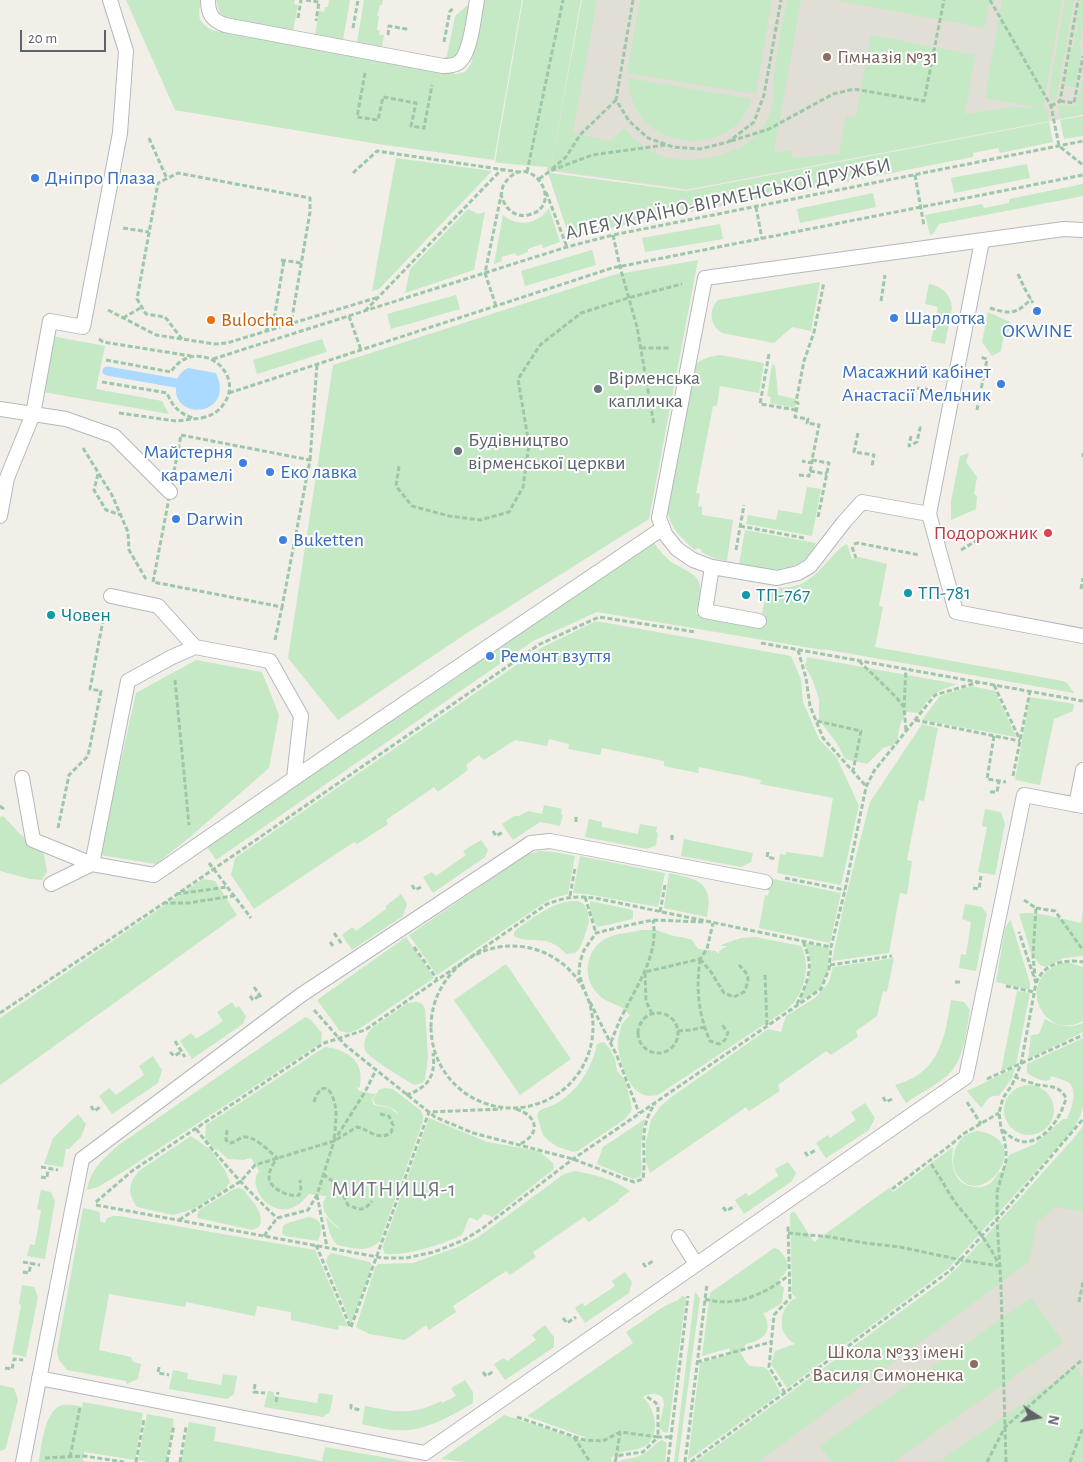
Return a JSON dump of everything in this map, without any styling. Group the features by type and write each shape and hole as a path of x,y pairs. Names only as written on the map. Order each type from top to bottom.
{"lane":[{"path":"0,516 7,478 33,414 50,321 83,327 120,133 126,51 110,0"},
{"path":"208,0 208,9 212,16 218,22 225,25 451,66 465,56 477,0"},
{"path":"929,514 862,502 810,566 798,573 777,578 712,567 693,560 677,548 665,534 659,518 705,278 1064,230 1083,230"},
{"path":"982,241 929,514 956,612 1083,636"},
{"path":"0,409 66,419 114,436 170,492"},
{"path":"22,778 33,840 92,864 154,875 663,528"},
{"path":"712,567 705,611 759,621"},
{"path":"111,596 158,606 195,646"},
{"path":"92,864 128,681 195,646 270,660 301,716 294,778"},
{"path":"39,1378 425,1453 966,1077 1024,795 1079,806 1083,770"},
{"path":"23,1462 82,1159 301,995 531,843 550,841 765,882"},
{"path":"51,884 92,864"},
{"path":"679,1237 696,1264"}],"path":[{"path":"300,5 301,0"},
{"path":"306,0 319,2 317,11"},
{"path":"349,48 358,0"},
{"path":"527,172 563,0"},
{"path":"539,178 566,157 580,135 616,100 633,0"},
{"path":"728,142 754,122 764,95 781,0"},
{"path":"616,100 629,121 648,138 673,147 700,149 769,128 832,94 854,89 924,101 944,0"},
{"path":"990,0 1051,106 1060,146 1083,165"},
{"path":"1060,101 1078,0"},
{"path":"388,34 389,26 406,29 407,27 406,33"},
{"path":"368,52 357,116 364,118 378,120 383,97 416,103 412,126 424,128 435,64"},
{"path":"1051,106 1060,101 1074,103 1083,56"},
{"path":"149,138 167,178"},
{"name":"АЛЕЯ УКРАЇНО-ВІРМЕНСЬКОЇ ДРУЖБИ","path":"212,359 567,247 613,235 1083,142"},
{"path":"550,171 592,155 667,145"},
{"path":"353,173 377,151 534,174 543,184 567,247"},
{"path":"364,312 502,169"},
{"path":"496,306 485,273 503,186 506,179 519,172"},
{"path":"182,339 165,317 146,314 138,298 158,184 178,173 310,198 310,212 291,324"},
{"path":"915,175 925,230"},
{"path":"229,393 620,267 1083,175"},
{"path":"501,193 502,200 511,212 525,216 538,210 542,204 545,191 543,184"},
{"path":"756,207 762,239"},
{"path":"138,230 149,232"},
{"path":"613,235 637,327 655,434"},
{"path":"266,332 275,314 283,260 301,263"},
{"path":"881,301 886,272"},
{"path":"987,307 1006,313 1021,310 1032,301 1018,274"},
{"path":"399,466 396,486 412,506 449,516 480,520 509,512 523,487 529,445 518,379 540,346 581,313 628,298 705,278"},
{"path":"818,521 829,463 812,460 819,426 807,424 808,419 795,417 804,362 814,332 824,279"},
{"path":"88,300 156,335 215,344 227,343 266,332 379,297"},
{"path":"124,318 142,307"},
{"path":"350,316 361,350"},
{"path":"83,327 103,342 212,359 221,366 230,383 229,393 225,402 211,416 176,421 118,412"},
{"path":"640,348 673,348 693,339"},
{"path":"769,354 760,404 796,410"},
{"path":"106,360 171,372 182,360 192,356"},
{"path":"978,410 987,359"},
{"path":"270,660 310,460 317,364"},
{"path":"102,382 167,393 175,408 182,414 202,418"},
{"path":"917,388 938,391"},
{"path":"66,419 112,495 128,532 129,550"},
{"path":"858,433 854,452 874,456 872,466"},
{"path":"282,607 153,582 170,492 181,435 310,460"},
{"path":"911,436 909,446 917,442"},
{"path":"799,474 809,476 812,463 802,461"},
{"path":"810,471 826,474"},
{"path":"98,473 94,490 106,510 121,515"},
{"path":"732,570 744,505"},
{"path":"740,526 805,538"},
{"path":"961,550 984,536"},
{"path":"851,545 858,543 941,560"},
{"path":"1081,589 1083,578"},
{"path":"54,848 69,775 88,756 101,691 90,689 104,614"},
{"path":"0,1013 176,895 540,644 599,616 700,633"},
{"path":"759,643 1083,701"},
{"path":"798,650 806,678 810,706 823,738 866,787"},
{"path":"858,661 904,707"},
{"path":"906,669 904,707 906,731"},
{"path":"174,671 189,827"},
{"path":"831,946 585,897 570,897 547,904 365,1030 324,1043 132,1171 94,1204 376,1256 406,1258 434,1252 464,1240 483,1228 573,1159 821,989 830,965 831,946 845,890 866,787 874,771 935,695 980,682"},
{"path":"994,685 1020,741"},
{"path":"994,736 986,779 1012,783 1030,691"},
{"path":"915,720 1020,741"},
{"path":"816,721 861,731 853,771"},
{"path":"990,792 997,792 999,781"},
{"path":"575,822 576,817"},
{"path":"493,831 496,836 503,832"},
{"path":"672,835 672,840"},
{"path":"768,852 767,858 776,858 774,868"},
{"path":"213,869 251,918"},
{"path":"973,888 979,889 981,876"},
{"path":"782,878 845,890"},
{"path":"412,886 415,890 423,885"},
{"path":"176,895 227,887"},
{"path":"1005,888 1036,908 1055,911 1083,950"},
{"path":"162,904 188,903 234,896"},
{"path":"585,897 596,933"},
{"path":"1036,908 1033,955 1036,983"},
{"path":"429,1112 515,1109 537,1105 560,1092 578,1073 590,1049 593,1023 579,974 580,962 584,950 596,933 653,920 713,923"},
{"path":"610,1043 624,1011 645,972 653,946 655,930 653,920"},
{"path":"713,923 707,950 700,959 697,977 700,1012 710,1041 719,1044 725,1040 728,1033 721,1023"},
{"path":"401,929 437,979"},
{"path":"1019,931 1036,983"},
{"path":"796,1006 802,993 810,962 802,941"},
{"path":"330,942 334,946"},
{"path":"476,954 502,946 528,948 553,957 573,974 610,1043 640,1113"},
{"path":"830,965 892,956"},
{"path":"645,972 700,959"},
{"path":"700,959 724,993 734,997 744,992 748,982 748,973 739,965"},
{"path":"1006,1462 997,1192 1006,1161 999,1113 1003,1098 1012,1085 1021,1064 1034,992 1040,974 1054,965 1071,960 1083,962"},
{"path":"406,1094 418,1091 426,1085 431,1076 434,1064 430,1025 434,1003 444,983 458,966"},
{"path":"645,972 646,1001 652,1014"},
{"path":"765,975 767,1026"},
{"path":"955,982 962,983"},
{"path":"985,982 1034,992"},
{"path":"254,987 264,1002"},
{"path":"301,995 344,1046 435,1117 473,1133 573,1159 634,1182 643,1179 644,1129 650,1112 657,1101"},
{"path":"250,996 253,1000"},
{"path":"658,1013 670,1017 678,1031 673,1047 661,1053 648,1050 639,1040 639,1027 642,1021 652,1014 658,1013"},
{"path":"678,1031 705,1028"},
{"path":"957,1085 965,1089 969,1088 1083,1035"},
{"path":"175,1041 190,1063"},
{"path":"432,1047 441,1068 454,1085 472,1099 493,1107 515,1109 532,1117 534,1128 532,1137 518,1145"},
{"path":"170,1052 174,1056 182,1052"},
{"path":"334,1141 365,1092 376,1070"},
{"path":"1001,1128 1017,1140 1030,1142 1040,1138 1050,1129 1066,1098 1063,1092 1057,1088 1037,1085 1015,1077"},
{"path":"957,1085 981,1124"},
{"path":"264,1236 277,1218 308,1210 317,1195 334,1141 337,1116 334,1100 329,1089 319,1090 314,1102"},
{"path":"883,1097 886,1102 897,1096"},
{"path":"91,1106 94,1111 102,1106"},
{"path":"316,1245 351,1327 429,1112"},
{"path":"892,1189 963,1134 999,1113"},
{"path":"179,1220 241,1181 255,1165 334,1141 357,1126 376,1136 385,1136 391,1132 393,1125 389,1116 380,1114"},
{"path":"692,1462 951,1270 997,1220 1083,1119"},
{"path":"196,1128 216,1154 277,1218"},
{"path":"227,1130 226,1140 230,1143 234,1143 240,1138 248,1137 277,1158"},
{"path":"804,1152 807,1156 816,1150"},
{"path":"277,1158 268,1174 270,1182 275,1187 290,1196 296,1196 299,1195 300,1180"},
{"path":"931,1164 944,1181 958,1205 990,1245 1000,1266"},
{"path":"41,1168 64,1171"},
{"path":"41,1177 47,1178 48,1169"},
{"path":"324,1174 339,1186 348,1205 360,1210 366,1208 372,1202"},
{"path":"317,1195 327,1248"},
{"path":"785,1392 769,1367 774,1315 790,1298 789,1200"},
{"path":"723,1207 726,1212 735,1206"},
{"path":"788,1233 900,1247 1000,1266"},
{"path":"643,1263 646,1266 653,1261"},
{"path":"23,1262 46,1266"},
{"path":"23,1272 29,1273 31,1263"},
{"path":"685,1462 707,1282 696,1264"},
{"path":"668,1462 688,1295 696,1264"},
{"path":"705,1299 724,1303 751,1298 767,1291 790,1275"},
{"path":"1079,1302 1083,1282"},
{"path":"563,1318 567,1323 576,1317"},
{"path":"697,1362 772,1342"},
{"path":"5,1368 12,1369 14,1359"},
{"path":"987,1462 1005,1427 1083,1359"},
{"path":"159,1367 158,1373 169,1375"},
{"path":"483,1372 486,1376 494,1371"},
{"path":"255,1384 254,1392 265,1393"},
{"path":"277,1397 278,1392"},
{"path":"615,1460 621,1455 643,1452 658,1436 658,1408 656,1403 646,1396"},
{"path":"136,1462 148,1399"},
{"path":"70,1457 80,1404"},
{"path":"351,1404 350,1408 361,1410"},
{"path":"167,1462 184,1406"},
{"path":"180,1462 184,1406"},
{"path":"490,1408 584,1440 603,1440 620,1432 671,1437"},
{"path":"1070,1462 1083,1427"},
{"path":"615,1460 620,1432"},
{"path":"573,1436 590,1462"},
{"path":"38,1459 84,1456 124,1462"}],"shaded area":[{"name":"Гімназія №31","path":"582,0 1083,0 1083,115 687,190 550,171"},
{"name":"Школа №33 імені Василя Симоненка","path":"1083,1176 1083,1462 729,1462 1023,1214"}],"green space":[{"path":"126,0 201,0 199,10 201,21 211,30 456,74 465,72 471,64 484,0 522,0 494,160 378,144 175,110"},
{"path":"216,0 295,0 294,4 298,5 293,31 226,19 219,11"},
{"path":"329,0 350,0 343,40 315,35 319,11 324,12 325,7 328,7"},
{"path":"364,0 383,0 377,16 379,16 377,30 380,31 379,35 384,35 382,47 357,42"},
{"path":"523,0 581,0 550,173 686,191 1049,122 1053,142 1000,153 998,148 973,153 973,157 845,182 844,178 819,183 819,187 691,212 690,209 664,214 665,217 596,231 570,239 547,167 495,162"},
{"path":"582,0 597,0 573,133 611,141 624,128 649,150 667,158 689,160 715,156 740,147 759,132 771,109 774,94 775,66 787,0 801,0 774,152 791,151 793,158 839,154 846,116 855,117 854,127 871,35 975,55 965,114 1013,107 1042,108 985,98 1002,0 1062,0 1043,108 1047,109 1049,121 687,189 551,170"},
{"path":"640,0 772,0 756,94 627,73"},
{"path":"835,0 990,0 984,28"},
{"path":"1065,0 1074,0 1056,99 1051,99 1049,91"},
{"path":"1080,0 1083,0 1083,28 1081,31 1083,38 1079,41 1081,53 1075,88 1064,85 1071,50 1076,40 1074,35 1078,30 1076,22"},
{"path":"470,3 459,51 450,60 443,59 447,56 455,16"},
{"path":"1083,74 1083,114 1060,119 1058,105 1077,106"},
{"path":"628,78 752,99 741,120 727,132 705,140 681,140 659,133 645,121 634,104"},
{"path":"1083,116 1083,136 1064,139 1060,120"},
{"path":"396,158 492,171 379,289 372,291"},
{"path":"1027,164 1030,178 954,193 951,178"},
{"path":"1083,184 1083,196 939,224 934,233 930,235 925,215 982,204 984,208 1009,203 1009,199"},
{"path":"873,193 876,207 800,223 797,209"},
{"path":"549,208 560,242 543,248 542,244 528,249 528,252 517,256 515,253 501,257 502,261 494,264 503,215 515,222 522,223 540,218"},
{"path":"468,209 478,214 485,212 474,270 405,293 410,269"},
{"path":"720,224 723,239 645,252 642,238"},
{"path":"592,250 596,265 525,286 521,271"},
{"path":"698,260 649,519 464,635 338,720 288,658 333,365 613,275"},
{"path":"820,282 811,331 792,327 774,343 722,333 713,322 713,308 718,300"},
{"path":"929,284 938,287 950,298 952,308 945,344 931,341 938,307 925,304"},
{"path":"456,295 460,309 391,329 387,314"},
{"path":"988,312 1012,323 1008,332 1004,334 1001,351 992,356 982,342"},
{"path":"52,336 105,346 96,389 162,401 169,414 43,392"},
{"path":"322,339 327,352 257,374 253,360"},
{"path":"720,355 764,363 759,393 720,386 717,406 713,406 696,493 700,494 698,506 702,507 702,515 733,520 727,561 716,559 701,552 702,550 698,548 695,550 690,546 673,526 667,507 694,367 702,360"},
{"path":"772,365 775,365 778,395 796,399 795,408 770,403 771,397 767,396"},
{"path":"969,453 966,462 977,477 974,494 977,496 976,509 951,520 951,501 960,456"},
{"path":"807,487 821,489 812,536 746,524 748,515 776,520 778,510 802,514"},
{"path":"745,530 816,543 809,555 798,564 778,569 755,567 739,564"},
{"path":"654,543 670,561 691,573 699,582 700,590 696,614 759,626 768,587 788,587 803,583 847,544 852,559 859,557 887,564 879,606 883,607 875,647 1063,681 1067,683 1074,693 597,612 533,641 216,860 205,844"},
{"path":"596,621 791,656 801,679 803,702 819,739 837,758 859,806 841,885 777,873 780,854 786,855 786,852 823,857 833,798 760,784 761,780 699,767 698,773 664,766 664,761 602,748 600,755 568,749 569,744 549,739 547,746 515,740 484,760 479,755 466,765 468,770 438,792 434,787 386,820 388,824 357,844 354,842 254,909 231,875 235,858 541,648"},
{"path":"807,657 957,684 935,694 927,701 919,713 907,712 900,725 898,739 893,745 883,748 867,764 845,759 836,742 819,720 819,699 813,681 805,666"},
{"path":"196,660 262,672 279,715 269,768 156,864 100,855 136,693"},
{"path":"971,686 995,691 1016,737 922,720 940,696"},
{"path":"1030,697 1074,704 1073,711 1054,719 1040,785 1015,780"},
{"path":"922,724 938,728 924,801 919,800 907,860 912,861 907,894 900,893 889,953 832,961 844,904 870,802"},
{"path":"544,805 562,809 561,814 563,815 560,826 540,822 513,840 502,824 514,816 519,816 528,811 542,814"},
{"path":"985,809 1001,812 1005,824 995,875 978,872 987,827 982,826"},
{"path":"3,816 20,834 44,854 47,872 42,880 30,879 0,871 0,817"},
{"path":"589,819 602,822 602,827 638,834 640,824 657,827 656,845 647,849 585,837"},
{"path":"684,839 753,853 751,862 741,867 681,856"},
{"path":"481,840 488,850 485,857 433,893 423,877 432,872 436,876 466,855 463,851"},
{"path":"540,851 575,856 568,894 553,898 544,903 437,975 409,935 528,854"},
{"path":"580,856 665,873 658,907 573,893"},
{"path":"669,873 689,878 702,885 708,897 707,917 664,908"},
{"path":"769,878 841,893 830,943 759,928 765,895 768,896 769,891 766,889"},
{"path":"203,879 215,881 237,915 0,1085 0,1018"},
{"path":"401,894 407,904 403,916 352,950 342,935 352,927 356,931 386,909 386,906"},
{"path":"578,901 584,904 589,922 584,938 575,953 566,954 557,946 546,941 525,940 514,936 514,932 517,929 542,912 556,905"},
{"path":"590,901 633,910 633,919 598,927 591,915"},
{"path":"965,904 982,907 987,914 976,971 959,968 961,954 966,955 971,922 962,919"},
{"path":"1083,910 1083,956 1064,958 1046,967 1040,965 1031,953 1019,914 1041,914 1081,923"},
{"path":"1010,920 1030,983 1030,990 996,982 1005,928"},
{"path":"641,930 655,930 686,938 692,940 698,949 716,951 719,954 719,951 727,946 721,945 741,938 755,937 801,946 806,966 802,988 795,1001 786,1010 658,1095 645,1095 636,1090 629,1082 618,1050 621,1026 630,1015 621,1007 598,994 589,979 588,971 590,956 600,943 615,935"},
{"path":"406,937 434,978 359,1029 348,1033 340,1031 317,1000"},
{"path":"805,943 829,948 828,970 820,989 799,1002 809,977 811,962"},
{"path":"894,958 887,992 883,991 877,1016 856,1031 858,1037 831,1055 826,1051 778,1085 780,1091 749,1111 746,1107 650,1173 646,1162 646,1141 651,1120 660,1107 670,1098 768,1029 781,1032 786,1016 815,998 829,982 833,967"},
{"path":"1062,963 1083,967 1083,1021 1069,1026 1057,1024 1046,1017 1040,1007 1037,995 1039,982 1047,971"},
{"path":"506,964 571,1059 520,1095 454,1000"},
{"path":"1017,991 1030,993 1016,1065 1001,1071"},
{"path":"951,1000 964,1002 970,1010 964,1044 958,1061 948,1075 906,1103 895,1085 913,1078 923,1071 936,1054 944,1034"},
{"path":"232,1002 236,1008 239,1006 246,1016 243,1024 192,1059 180,1041 191,1033 196,1039 223,1021 217,1012"},
{"path":"408,1003 422,1004 425,1009 428,1057 425,1080 414,1085 372,1058 365,1050 364,1044 372,1028"},
{"path":"305,1017 310,1019 322,1033 321,1043 123,1172 98,1187 87,1190 95,1169 120,1144"},
{"path":"1045,1019 1064,1026 1083,1023 1083,1032 1028,1059 1031,1035 1039,1034"},
{"path":"1083,1038 1083,1106 1080,1117 1072,1131 949,1268 787,1388 771,1364 775,1351 795,1344 786,1336 782,1326 785,1309 792,1300 797,1298 792,1294 790,1214 794,1211 814,1242 889,1188 893,1192 953,1147 954,1172 958,1179 966,1185 976,1187 982,1187 991,1183 998,1173 1003,1171 1009,1155 1035,1144 1063,1119 1067,1119 1072,1106 1074,1097 1070,1084 1051,1076 1050,1080 1047,1081 1036,1078 1027,1073 1027,1064"},
{"path":"604,1042 615,1059 617,1071 626,1081 632,1109 625,1119 578,1151 573,1152 558,1147 543,1135 537,1115 540,1110 560,1101 575,1089 587,1072 597,1044"},
{"path":"325,1047 342,1051 356,1061 360,1074 360,1088 357,1086 358,1090 372,1094 378,1093 378,1090 385,1088 393,1089 420,1110 423,1115 423,1121 380,1241 370,1248 364,1249 337,1245 330,1232 326,1217 336,1227 342,1230 333,1223 324,1210 323,1205 327,1196 309,1194 298,1205 287,1209 277,1208 268,1204 261,1197 257,1188 256,1179 259,1171 251,1158 243,1160 228,1159 217,1147 218,1152 205,1139 206,1125","holes":["373,1098 375,1104 391,1108 399,1115 390,1108 374,1105"]},
{"path":"153,1056 162,1070 158,1083 112,1114 99,1096 109,1088 116,1095 144,1075 139,1066"},
{"path":"1015,1068 1012,1078 999,1096 990,1097 981,1108 967,1091"},
{"path":"1024,1085 1034,1085 1047,1092 1054,1105 1054,1115 1047,1128 1034,1135 1024,1135 1015,1131 1008,1124 1004,1115 1004,1105 1008,1096 1015,1089"},
{"path":"865,1103 875,1118 869,1130 826,1158 816,1143 828,1135 830,1138 856,1120 851,1112"},
{"path":"78,1114 86,1124 81,1137 69,1149 66,1149 63,1167 44,1164 53,1138"},
{"path":"429,1118 487,1142 539,1151 553,1163 554,1169 493,1217 484,1214 477,1221 469,1218 462,1235 425,1249 386,1254 384,1253 384,1243"},
{"path":"645,1119 641,1144 642,1171 640,1177 633,1179 597,1164 603,1147"},
{"path":"1083,1126 1083,1212 1056,1207 1037,1222 1029,1262 758,1462 695,1462 944,1280 958,1267"},
{"path":"977,1131 995,1137 1003,1146 1004,1158 999,1170 991,1180 980,1185 968,1185 955,1171 954,1154 958,1143 967,1134"},
{"path":"191,1136 211,1150 226,1172 230,1182 225,1189 193,1209 173,1215 137,1207 130,1192 131,1183 136,1175 140,1170"},
{"path":"788,1162 796,1173 792,1181 744,1214 735,1200 746,1193 749,1196 778,1176 775,1169"},
{"path":"575,1171 604,1178 630,1191 589,1222 584,1217 533,1252 536,1257 510,1275 506,1271 453,1306 456,1312 429,1330 426,1325 405,1340 369,1334 356,1327 375,1268 378,1264 413,1263 458,1247 477,1238 564,1174"},
{"path":"240,1188 244,1190 259,1212 261,1222 259,1227 252,1230 198,1218 199,1210 234,1189"},
{"path":"41,1190 51,1192 55,1201 45,1259 27,1256 30,1244 35,1245 41,1210 37,1209"},
{"path":"83,1208 100,1213 100,1221 105,1223 107,1218 119,1216 315,1250 348,1327 339,1325 338,1330 291,1320 291,1312 257,1306 255,1316 186,1302 185,1307 109,1294 99,1350 131,1357 133,1362 141,1364 138,1379 126,1384 126,1381 67,1370 59,1360 57,1351"},
{"path":"308,1217 319,1222 321,1233 318,1241 285,1236 282,1233 285,1224"},
{"path":"774,1248 782,1253 788,1265 785,1273 777,1281 784,1288 782,1303 765,1313 763,1312 768,1324 765,1334 758,1340 746,1344 740,1352 750,1366 764,1367 768,1370 781,1393 688,1460 700,1363 730,1354 730,1348 702,1356 710,1293"},
{"path":"331,1253 370,1262 372,1266 351,1324 326,1261"},
{"path":"625,1272 632,1282 629,1293 585,1323 575,1308 582,1303 585,1306 615,1286 612,1281"},
{"path":"22,1285 34,1287 38,1297 26,1357 12,1354 21,1305 19,1304"},
{"path":"695,1292 700,1298 678,1462 674,1462"},
{"path":"682,1296 686,1297 668,1433 663,1432 659,1427 664,1404 663,1398 651,1394 643,1397 653,1413 655,1426 652,1439 642,1448 616,1455 611,1458 612,1462 465,1462 441,1459 504,1415 581,1440 584,1443 585,1436 527,1416 633,1343 626,1332"},
{"path":"1031,1298 1063,1342 893,1462 831,1462 820,1446"},
{"path":"545,1325 554,1337 554,1347 505,1380 494,1364 504,1358 507,1361 536,1340 532,1335"},
{"path":"1076,1367 1083,1378 1083,1461 938,1462"},
{"path":"173,1370 188,1373 187,1379 221,1385 223,1374 237,1376 234,1394 227,1399 169,1389"},
{"path":"465,1380 473,1392 473,1403 435,1423 404,1430 389,1430 362,1424 365,1406 395,1411 421,1409 441,1401 442,1403 456,1396 451,1388"},
{"path":"0,1385 14,1388 18,1400 6,1447 0,1451"},
{"path":"268,1391 274,1392 274,1396 317,1403 319,1393 333,1395 330,1412 323,1417 264,1407"},
{"path":"83,1402 143,1413 135,1460 84,1452 83,1461 92,1462 39,1462 45,1429 52,1413 62,1405 82,1407"},
{"path":"147,1414 174,1419 166,1462 138,1460"},
{"path":"189,1422 216,1427 214,1441 322,1461 325,1447 411,1462 181,1462"},
{"path":"662,1440 667,1443 665,1462 617,1462 642,1455"}],"water":[{"path":"188,368 216,373 220,387 218,398 211,406 193,409 184,406 178,398 176,387 178,378"}],"waterway":[{"path":"107,371 176,383"}],"place":[{"name":"Гімназія №31","path":"827,57"},
{"name":"Дніпро Плаза","path":"35,178"},
{"name":"OKWINE","path":"1037,311"},
{"name":"Шарлотка","path":"894,318"},
{"name":"Bulochna","path":"211,320"},
{"name":"Масажний кабінет Анастасії Мельник","path":"1001,384"},
{"name":"Вірменська капличка","path":"598,389"},
{"name":"Будівництво вірменської церкви","path":"458,451"},
{"name":"Майстерня карамелі","path":"243,463"},
{"name":"Еко лавка","path":"270,472"},
{"name":"Darwin","path":"176,519"},
{"name":"Подорожник","path":"1048,533"},
{"name":"Buketten","path":"283,540"},
{"name":"ТП-781","path":"908,593"},
{"name":"ТП-767","path":"746,595"},
{"name":"Човен","path":"51,615"},
{"name":"Ремонт взуття","path":"490,656"},
{"name":"Школа №33 імені Василя Симоненка","path":"974,1364"}],"district":[{"name":"МИТНИЦЯ-1","path":"394,1189"}]}
